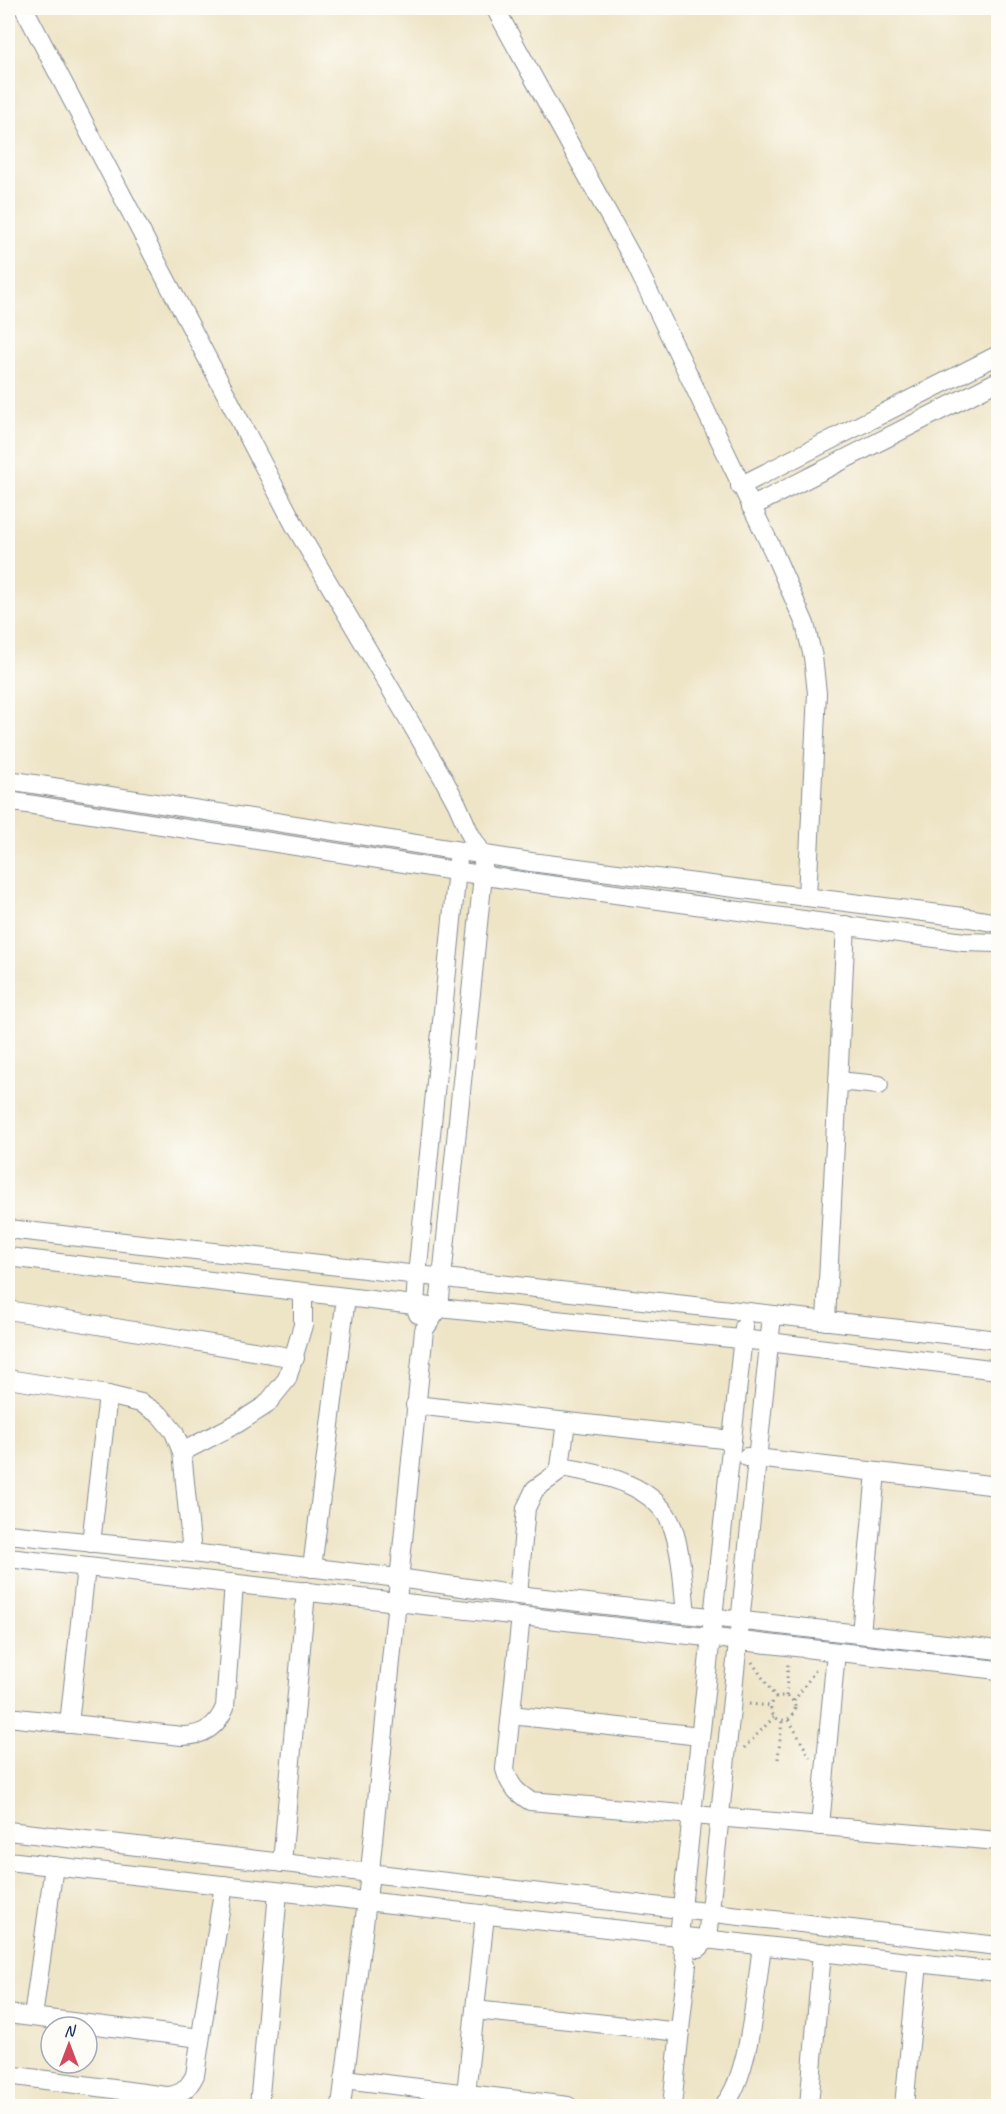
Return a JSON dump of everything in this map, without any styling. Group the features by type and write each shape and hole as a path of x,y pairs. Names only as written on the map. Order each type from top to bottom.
{"street":[{"path":"24,8 295,526 443,778 470,834 483,855 483,875 439,1308 424,1330"},
{"path":"495,8 633,259 805,624 813,657 817,693 807,897"},
{"path":"740,486 999,355"},
{"path":"751,507 999,381"},
{"path":"919,396 930,416"},
{"path":"8,780 483,855 999,923"},
{"path":"8,801 483,875 964,942 999,943"},
{"path":"341,2106 367,1901 424,1330 415,1305 417,1276 456,870 459,851 470,834"},
{"path":"826,1322 846,926"},
{"path":"838,1082 879,1085"},
{"path":"8,1229 999,1340"},
{"path":"8,1257 439,1308 743,1339 999,1370"},
{"path":"182,1452 238,1423 266,1405 287,1379 303,1326 303,1292"},
{"path":"312,1568 346,1297"},
{"path":"8,1310 295,1358"},
{"path":"672,2106 687,1964 679,1936 746,1313"},
{"path":"687,1964 707,1940 772,1316"},
{"path":"8,1379 108,1395 141,1403 160,1415 174,1432 182,1452 192,1553"},
{"path":"91,1543 108,1395"},
{"path":"415,1405 566,1422 731,1448 757,1458 999,1486"},
{"path":"518,1595 526,1508 535,1489 556,1474 560,1467 566,1422"},
{"path":"560,1467 610,1477 634,1487 663,1511 672,1526 677,1543 686,1614"},
{"path":"861,1634 876,1472"},
{"path":"8,1534 192,1553 518,1595 999,1650"},
{"path":"8,1558 999,1670"},
{"path":"69,1724 87,1567"},
{"path":"8,1717 193,1736 204,1732 213,1726 225,1707 234,1583"},
{"path":"282,1863 306,1592"},
{"path":"521,1616 505,1769 508,1782 518,1794 530,1801 999,1841"},
{"path":"820,1826 833,1652"},
{"path":"511,1716 700,1736"},
{"path":"8,1831 999,1947"},
{"path":"8,1861 999,1972"},
{"path":"33,2018 54,1866"},
{"path":"8,2075 166,2096 184,2091 191,2084 195,2075 224,1885"},
{"path":"259,2106 278,1892"},
{"path":"466,2094 485,1915"},
{"path":"723,2106 741,2077 762,1946"},
{"path":"809,2106 822,1952"},
{"path":"904,2106 918,1963"},
{"path":"475,2010 680,2032"},
{"path":"8,2014 200,2038"},
{"path":"344,2079 568,2106"}],"path":[{"path":"738,1641 776,1698"},
{"path":"786,1696 788,1646"},
{"path":"794,1701 786,1696 776,1698 771,1706 774,1717 782,1721 789,1720 795,1711 794,1701 833,1652"},
{"path":"731,1702 771,1706"},
{"path":"725,1767 774,1717"},
{"path":"789,1720 824,1783"},
{"path":"778,1759 782,1721"}]}
